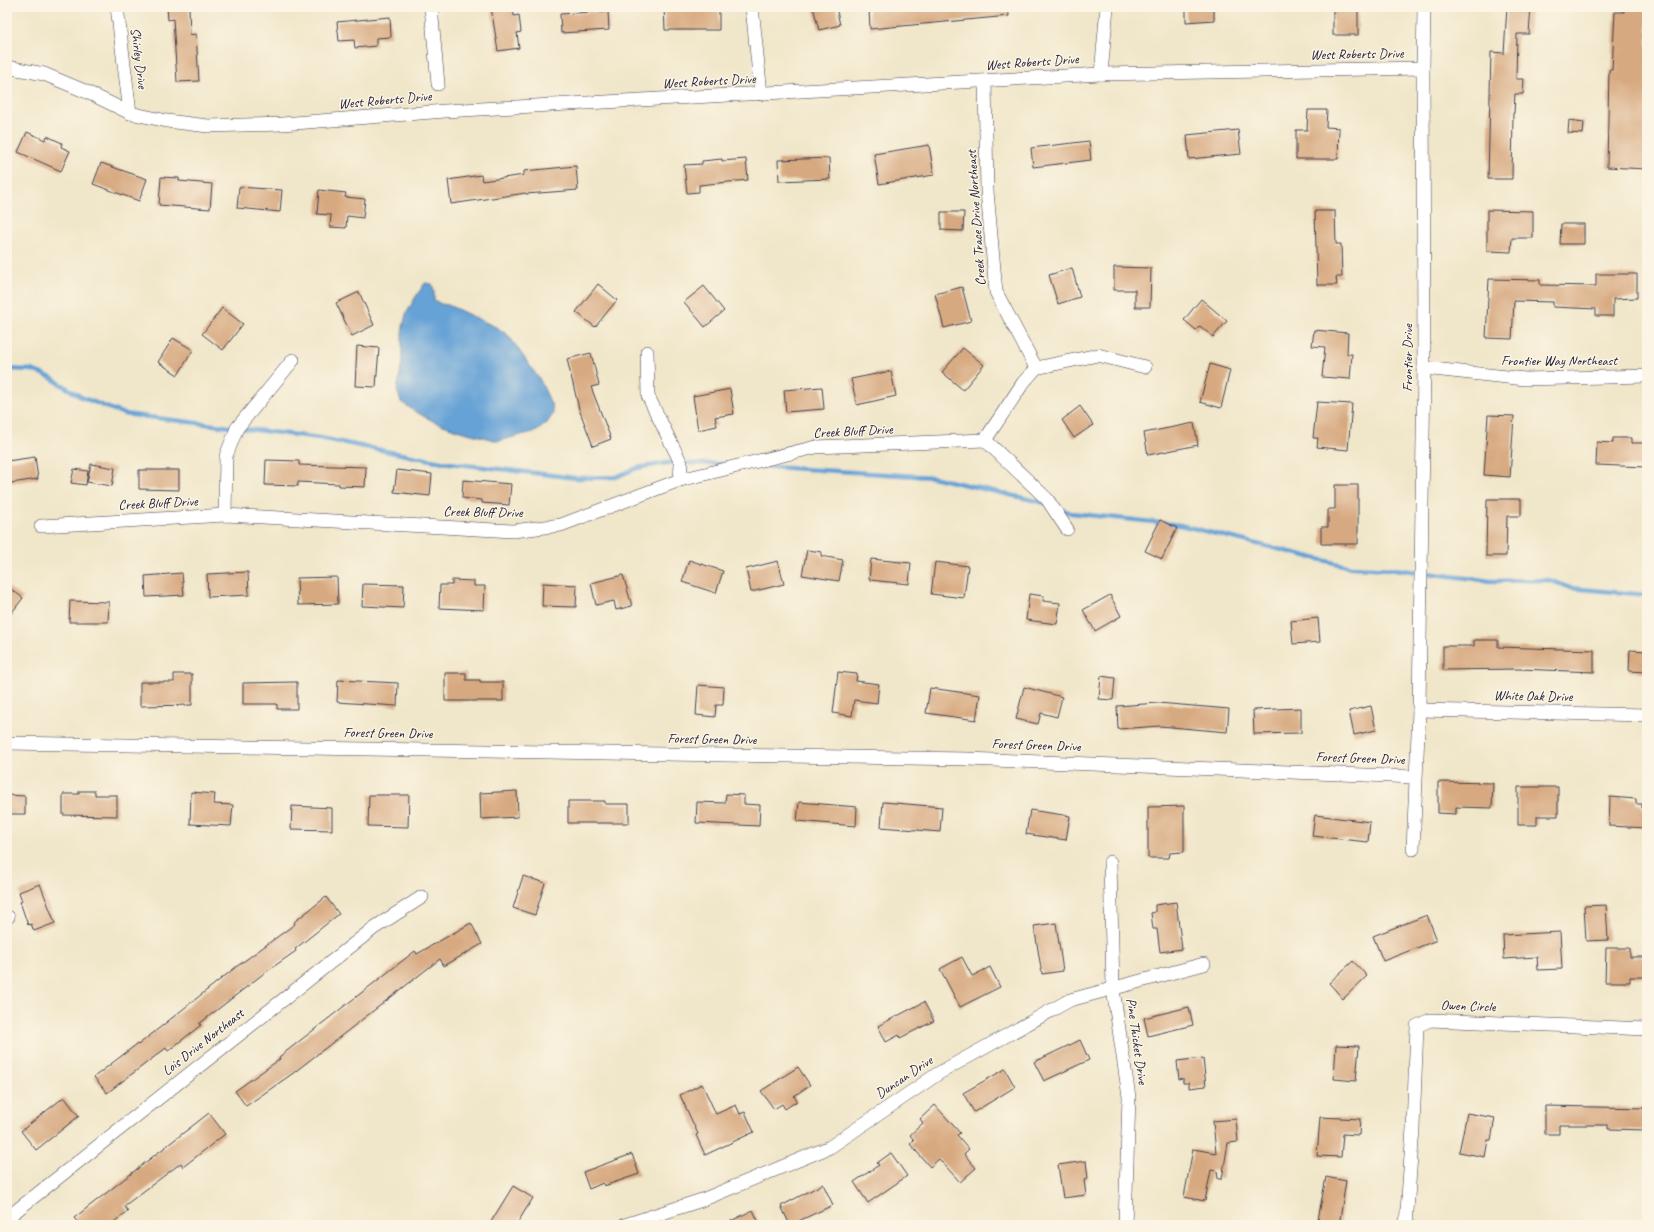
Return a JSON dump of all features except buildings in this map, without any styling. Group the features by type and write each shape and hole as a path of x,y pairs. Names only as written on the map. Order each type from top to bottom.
{"street":[{"name":"Shirley Drive","path":"116,7 130,112"},
{"path":"432,7 438,84"},
{"path":"752,7 761,94"},
{"path":"1101,74 1107,7"},
{"name":"Frontier Drive","path":"1415,777 1419,710 1424,368 1424,7"},
{"name":"West Roberts Drive","path":"7,67 44,74 88,92 130,112 167,121 201,125 282,124 452,110 1101,74 1423,68"},
{"name":"Creek Trace Drive Northeast","path":"986,81 987,191 996,292 1036,368"},
{"path":"647,352 648,396 681,463 680,480"},
{"path":"1067,529 1048,498 985,440 1023,383 1036,368 1098,355 1145,367"},
{"path":"225,515 226,456 237,428 293,360"},
{"name":"Frontier Way Northeast","path":"1424,368 1526,379 1647,376"},
{"name":"Creek Bluff Drive","path":"41,526 225,515 513,531 560,525 680,480 816,447 985,440"},
{"name":"White Oak Drive","path":"1419,710 1647,715"},
{"name":"Forest Green Drive","path":"7,743 960,759 1415,777"},
{"path":"1413,849 1415,777"},
{"name":"Pine Thicket Drive","path":"1110,862 1113,989 1128,1097 1125,1225"},
{"name":"Lois Drive Northeast","path":"7,1218 374,928 422,897"},
{"name":"Duncan Drive","path":"625,1225 702,1200 830,1147 946,1069 1070,1000 1204,964"},
{"name":"Owen Circle","path":"1406,1225 1413,1128 1417,1026 1430,1020 1647,1029"}],"water":[{"path":"425,283 432,284 434,290 434,300 498,328 509,336 540,380 552,406 553,414 547,423 537,431 498,441 460,431 435,422 401,402 397,390 402,362 402,332 406,314"}],"waterway":[{"path":"7,369 32,370 50,377 81,397 124,414 320,438 441,462 576,478 616,477 637,468 667,463 724,464"},
{"path":"757,466 932,477 1045,503"},
{"path":"1057,507 1071,513 1180,525 1351,567 1394,569 1491,581 1549,580 1570,588 1647,595"}]}
